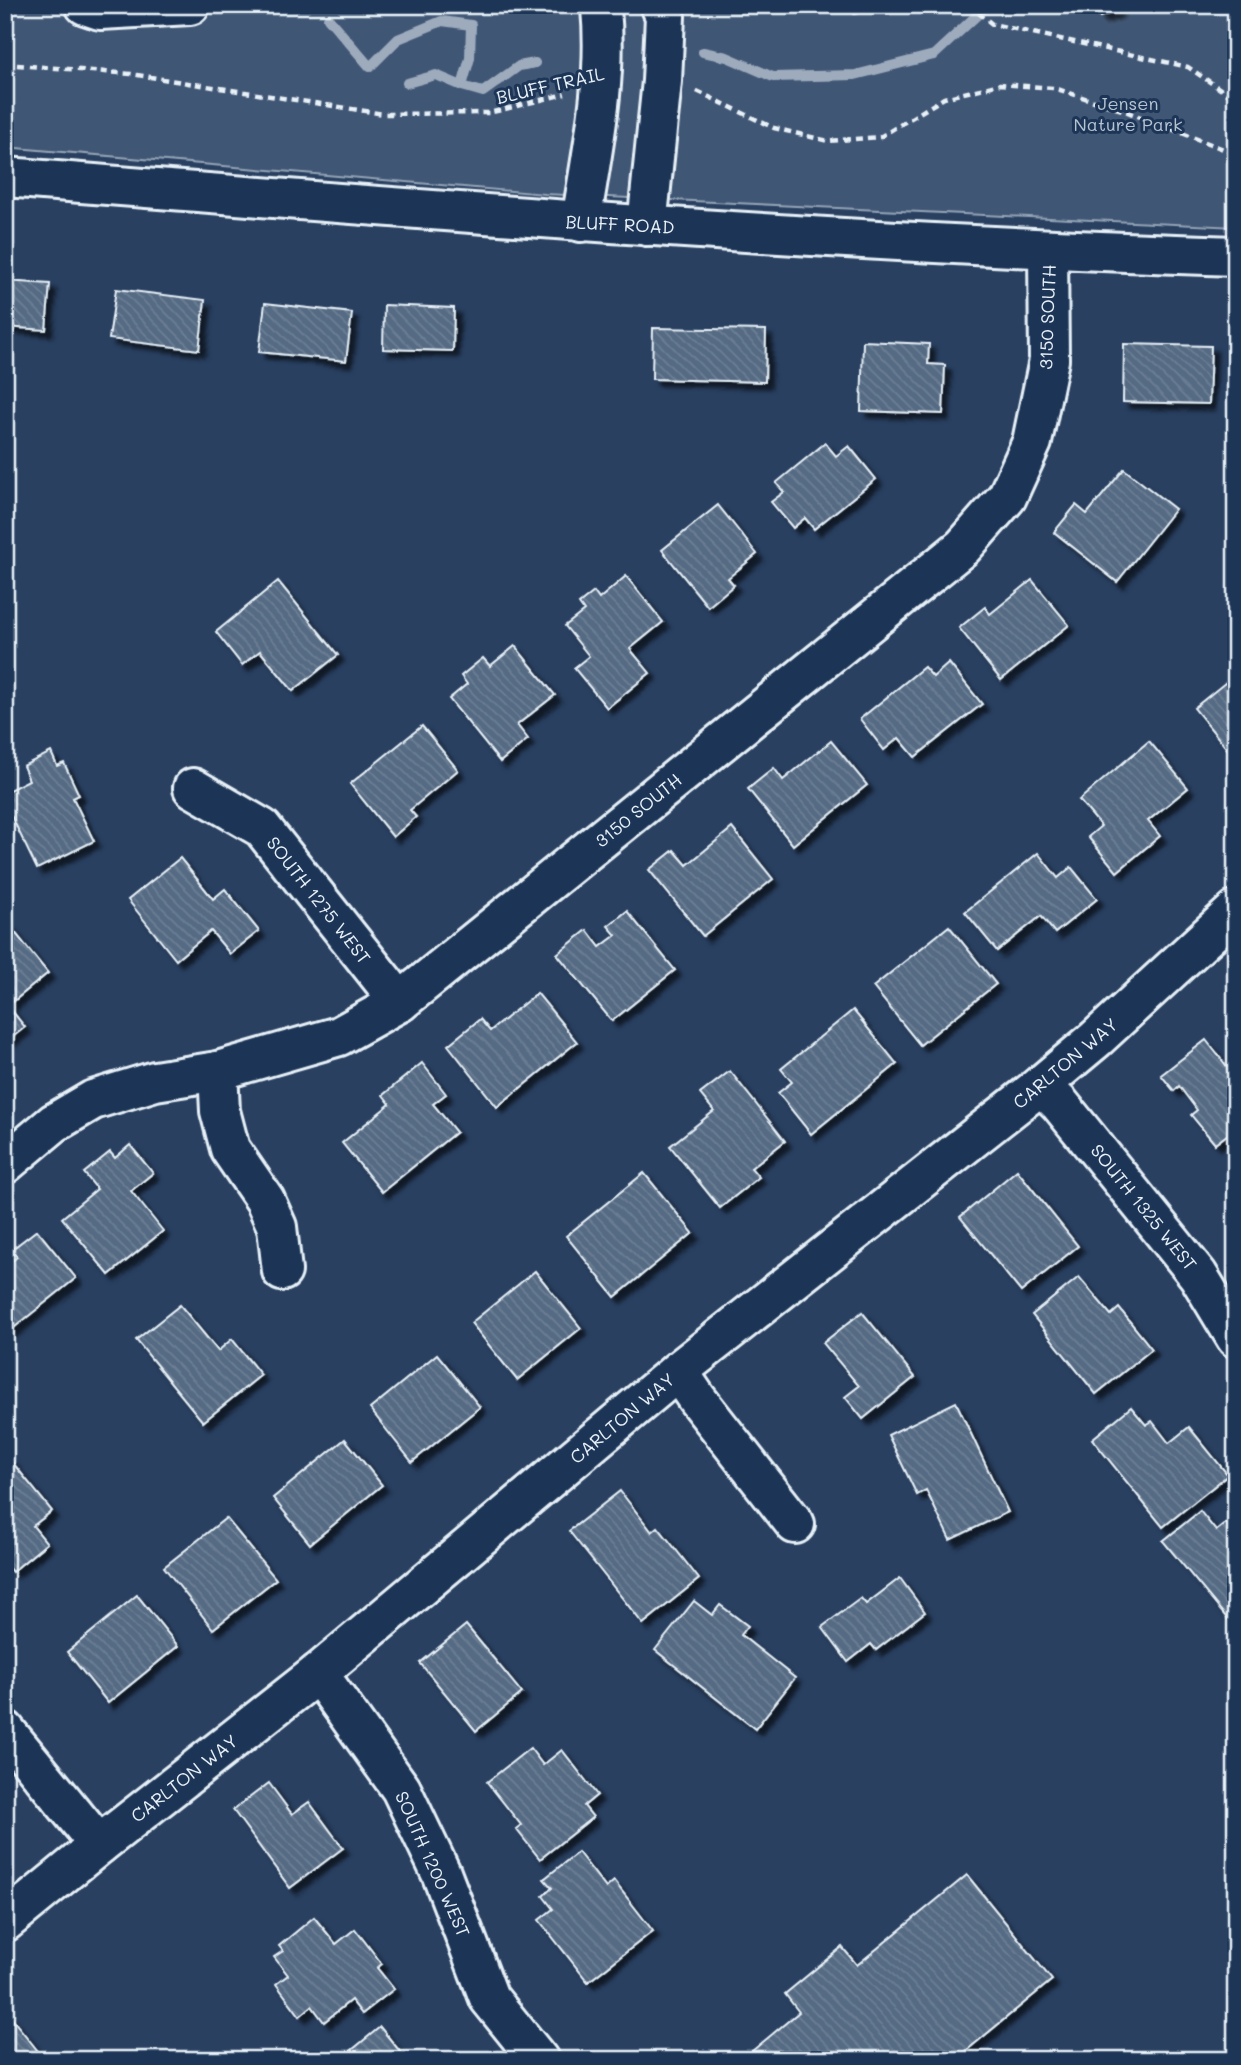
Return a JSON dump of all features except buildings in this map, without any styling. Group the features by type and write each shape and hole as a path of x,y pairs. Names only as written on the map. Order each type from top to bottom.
{"street":[{"path":"85,5 100,10 190,5"},
{"path":"581,222 602,85 604,40 599,5"},
{"path":"646,226 662,81 665,16 660,5"},
{"name":"BLUFF ROAD","path":"5,177 581,222 1048,250 1236,256"},
{"name":"3150 SOUTH","path":"5,1164 54,1123 93,1100 155,1081 218,1071 339,1036 400,1002 963,547 1007,497 1032,442 1049,360 1048,250"},
{"name":"SOUTH 1275 WEST","path":"193,788 262,828 400,1002"},
{"name":"CARLTON WAY","path":"5,1922 318,1673 678,1371 1041,1085 1096,1039 1236,910"},
{"path":"218,1071 219,1111 230,1149 269,1209 276,1227 282,1271"},
{"name":"SOUTH 1325 WEST","path":"1041,1085 1060,1104 1198,1275 1236,1338"},
{"path":"678,1371 795,1524"},
{"name":"SOUTH 1200 WEST","path":"318,1673 401,1789 441,1873 489,1998 539,2060"},
{"path":"5,1730 99,1845"}],"path":[{"path":"853,13 894,5"},
{"path":"969,5 992,24 1188,67 1232,97 1236,97"},
{"name":"BLUFF TRAIL","path":"5,64 131,74 384,114 489,113 602,85"},
{"path":"662,81 687,86 774,128 828,141 880,137 944,98 1000,84 1054,88 1125,111 1236,154"}],"green space":[{"name":"Jensen Nature Park","path":"5,5 1236,5 1236,227 545,194 5,147"}],"waterway":[{"path":"703,52 727,57 773,77 855,75 934,55 988,5"},
{"path":"328,18 370,67 398,39 442,21 471,25 470,58 462,86"},
{"path":"407,83 436,75 483,92 519,66 535,63"}]}
